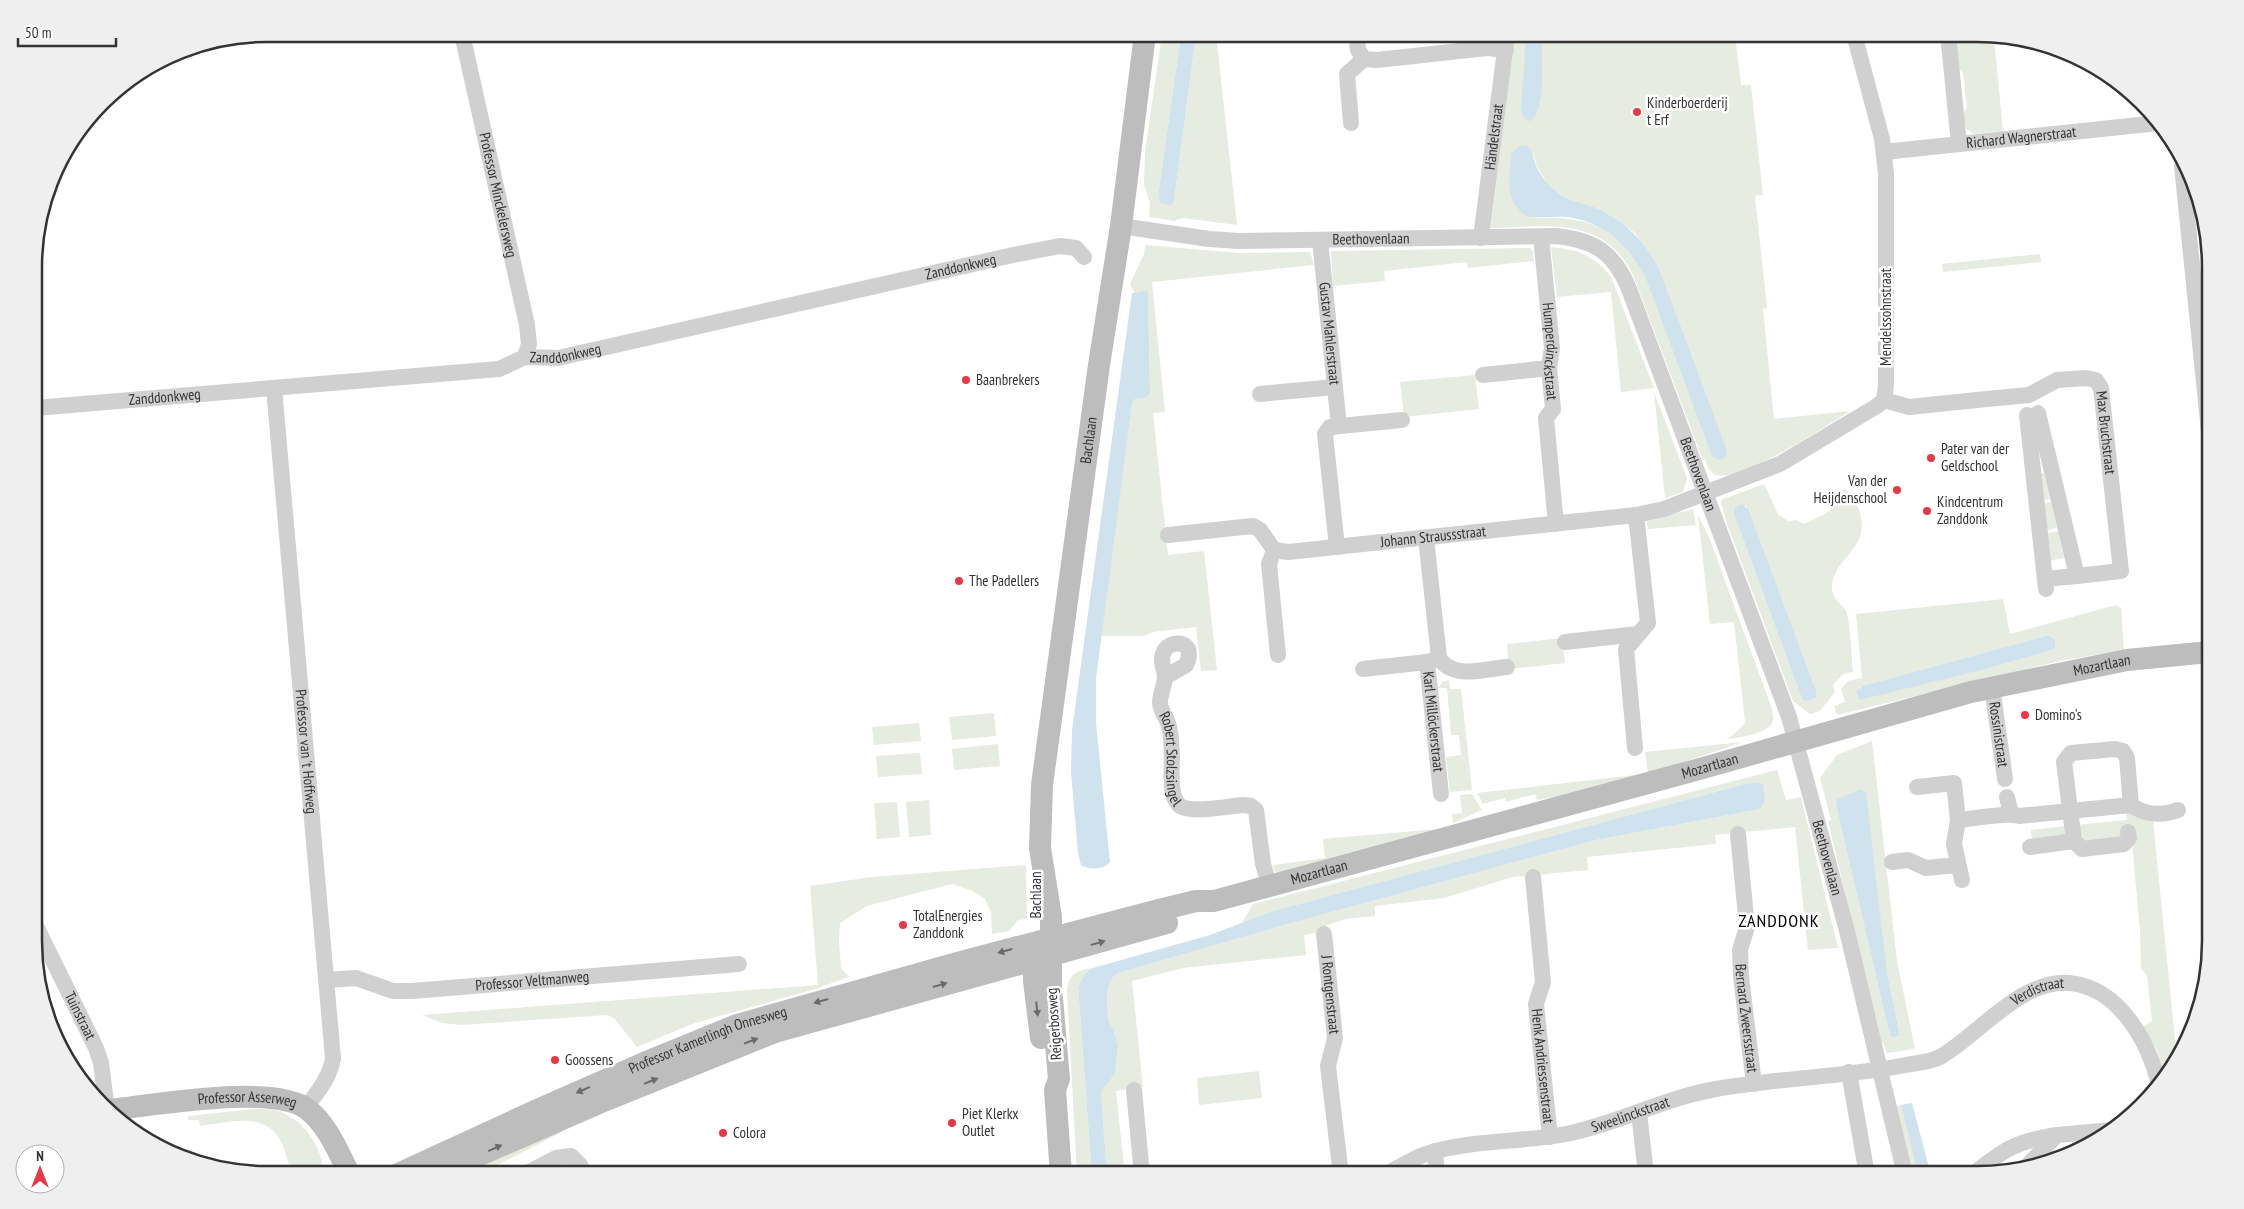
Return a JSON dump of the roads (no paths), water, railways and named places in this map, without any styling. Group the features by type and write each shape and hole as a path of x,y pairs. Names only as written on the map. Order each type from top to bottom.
{"main road":[{"name":"Bachlaan","path":"1043,949 1050,910 1040,848 1040,814 1044,766 1099,365 1121,226 1144,42"},
{"name":"Mozartlaan","path":"1043,949 1196,901 1214,901 1269,884 1696,770 1796,740 1971,692 2127,660 2202,653"},
{"name":"Reigerbosweg","path":"1043,949 1051,987 1059,1079 1054,1090 1060,1166"},
{"name":"Professor Kamerlingh Onnesweg","path":"416,1166 635,1067 737,1025 1043,949"},
{"name":"Professor Kamerlingh Onnesweg","path":"455,1166 606,1100 775,1032 1043,949"},
{"name":"Professor Asserweg","path":"117,1109 262,1096 295,1102 306,1108 322,1123 345,1166"}],"street":[{"name":"Professor Minckelersweg","path":"464,42 527,326 529,344 525,357"},
{"path":"1357,42 1358,50 1364,59"},
{"path":"1351,123 1346,74 1364,59 1377,60 1487,48 1506,42"},
{"name":"Händelstraat","path":"1481,238 1506,42"},
{"name":"Mendelssohnstraat","path":"1856,42 1884,152 1887,235 1886,385 1884,400"},
{"path":"1949,42 1959,144"},
{"name":"Richard Wagnerstraat","path":"1884,152 2150,124"},
{"path":"2183,180 2202,363"},
{"name":"Beethovenlaan","path":"1121,226 1209,239 1239,241 1578,238 1592,244 1609,257 1623,274 1796,740 1848,930 1902,1166"},
{"name":"Humperdinckstraat","path":"1540,237 1552,348 1549,368 1553,409 1546,418 1556,524"},
{"name":"Gustav Mahlerstraat","path":"1320,240 1335,387 1334,426 1325,434 1337,547"},
{"name":"Zanddonkweg","path":"42,407 500,369 525,357 558,358 1013,255 1060,246 1076,248 1084,257"},
{"path":"1483,374 1549,368"},
{"name":"Max Bruchstraat","path":"1884,400 1909,406 1987,399 2029,395 2057,380 2086,378 2096,380 2101,388 2121,571 2077,576 2046,584 2037,438"},
{"path":"1260,394 1335,387"},
{"name":"Professor van 't Hoffweg","path":"274,388 333,1058 332,1068 325,1081 306,1108"},
{"path":"1705,494 1780,464 1884,400"},
{"name":"Max Bruchstraat","path":"2032,414 2037,438 2077,576"},
{"path":"1334,426 1402,420"},
{"name":"Johann Straussstraat","path":"1274,550 1288,552 1636,515 1664,509 1705,494"},
{"path":"1635,748 1626,649 1648,624 1636,515"},
{"path":"1168,535 1253,526 1260,530 1274,550 1269,564 1278,655"},
{"name":"Karl Millöckerstraat","path":"1426,538 1441,794"},
{"path":"1565,642 1638,634"},
{"path":"1362,669 1433,660 1452,670 1462,672 1506,667"},
{"name":"Robert Stolzsingel","path":"1165,677 1160,701 1161,709 1168,722 1171,734 1175,800 1182,807 1192,809 1243,805 1251,806 1256,810 1263,864 1269,884"},
{"name":"Rossinistraat","path":"1992,687 2005,780"},
{"path":"2128,832 2129,838 2124,844 2082,849 2074,842 2064,762 2067,756 2071,753 2115,749 2123,751 2127,758 2131,805"},
{"path":"1892,862 1908,860 1926,868 1959,873 1954,844 1958,820 1954,783 1917,787"},
{"path":"2007,797 2011,814"},
{"path":"1958,820 2131,805 2138,810 2151,814 2178,810"},
{"name":"Bernard Zweersstraat","path":"1738,834 1747,927 1740,950 1741,977 1754,1084"},
{"path":"2030,847 2074,842"},
{"name":"Henk Andriessenstraat","path":"1533,877 1543,982 1536,1004 1550,1137"},
{"name":"J Rontgenstraat","path":"1324,934 1335,1038 1328,1066 1339,1166"},
{"name":"Tuinstraat","path":"42,938 96,1048 101,1063 106,1098"},
{"name":"Professor Veltmanweg","path":"327,980 356,978 393,991 412,991 739,964"},
{"name":"Verdistraat","path":"1880,1069 1904,1066 1938,1058 2026,994 2045,985 2071,984 2092,989 2120,1008 2139,1034 2152,1057 2157,1076"},
{"name":"Sweelinckstraat","path":"1403,1166 1434,1151 1550,1137 1590,1129 1686,1096 1754,1084 1880,1069"},
{"path":"1849,1072 1865,1166"},
{"path":"1134,1090 1141,1166"},
{"path":"1639,1112 1645,1166"},
{"path":"1983,1166 2016,1144 2057,1135 2098,1131"},
{"path":"2033,1159 2057,1135"},
{"path":"1434,1151 1436,1166"},
{"path":"540,1166 556,1158 572,1156 580,1166"}],"water":[{"path":"1180,42 1195,42 1173,204 1161,203 1158,197"},
{"path":"1525,42 1542,42 1541,93 1536,114 1531,121 1526,120 1521,112"},
{"path":"1520,146 1528,146 1540,174 1555,191 1566,198 1593,207 1615,218 1633,233 1648,250 1660,271 1727,451 1725,458 1718,460 1712,456 1647,281 1641,269 1626,249 1618,240 1598,226 1567,217 1526,216 1514,202 1509,180 1511,153"},
{"path":"1148,292 1150,393 1147,397 1135,399 1132,403 1096,679 1096,723 1110,862 1104,867 1092,868 1081,865 1078,853 1071,772 1072,730 1132,293"},
{"path":"1742,504 1748,509 1817,693 1816,698 1804,701 1802,699 1734,514 1736,506"},
{"path":"2050,636 2055,641 2055,648 2052,650 1982,670 1859,700 1857,691 1862,686"},
{"path":"1745,784 1763,784 1765,800 1760,809 1596,840 1284,925 1118,973 1111,979 1107,992 1108,1019 1118,1046 1115,1074 1101,1091 1106,1166 1091,1166 1078,987 1085,973 1093,968 1210,935 1273,911"},
{"path":"1861,789 1866,793 1887,973 1900,1035 1894,1037 1890,1036 1836,805 1836,800"},
{"path":"1912,1103 1929,1166 1916,1166 1901,1105"}],"place":[{"name":"Kinderboerderij t Erf","path":"1637,112"},
{"name":"Baanbrekers","path":"966,380"},
{"name":"Pater van der Geldschool","path":"1931,458"},
{"name":"Van der Heijdenschool","path":"1897,490"},
{"name":"Kindcentrum Zanddonk","path":"1927,511"},
{"name":"The Padellers","path":"959,581"},
{"name":"Domino's","path":"2025,715"},
{"name":"TotalEnergies Zanddonk","path":"903,925"},
{"name":"Goossens","path":"555,1060"},
{"name":"Piet Klerkx Outlet","path":"952,1123"},
{"name":"Colora","path":"723,1133"}],"district":[{"name":"ZANDDONK","path":"1779,921"}]}
